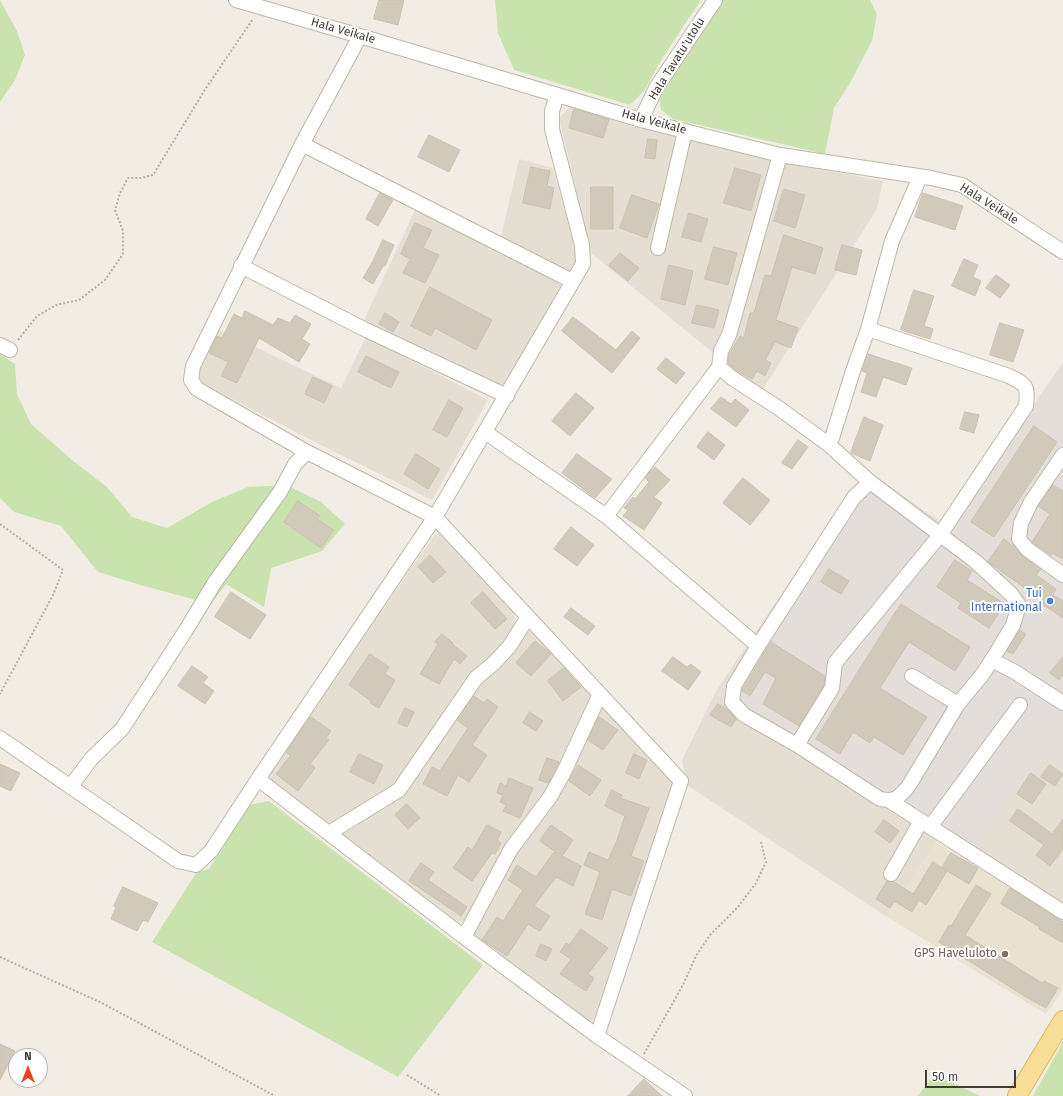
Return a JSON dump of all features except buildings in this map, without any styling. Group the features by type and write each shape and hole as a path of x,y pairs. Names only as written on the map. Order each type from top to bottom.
{"main road":[{"path":"1018,1096 1063,1020"}],"street":[{"name":"Hala Veikale","path":"236,0 642,120 685,131 780,155 962,185 1063,252"},
{"name":"Hala Tavatu'utolu","path":"642,120 656,88 715,0"},
{"path":"360,36 302,144 241,266 193,366 191,380 197,389 307,452 435,517 680,780 597,1036"},
{"path":"0,738 178,860 196,865 211,851 435,517 583,264 582,245 552,129 552,111 557,95"},
{"path":"658,248 685,131"},
{"path":"302,144 572,281"},
{"path":"606,516 719,367 721,350 729,335 780,155"},
{"path":"828,444 832,438 853,370 868,329 892,241 920,177"},
{"path":"241,266 364,329 507,396"},
{"path":"797,745 832,688 835,663 940,535 1026,406 1028,391 1022,383 1009,376 868,329"},
{"path":"719,367 732,378 780,409 828,444 869,481 975,561 1011,594 1019,605 1013,625 992,660 982,675 958,704 908,787 900,796 890,801"},
{"path":"485,432 606,516 758,646"},
{"path":"71,786 91,759 122,729 215,582 280,492 295,464 307,452"},
{"path":"1063,455 1031,502 1021,523 1019,539 1026,549 1063,575"},
{"path":"869,481 854,497 758,646 734,686 732,702 744,715 797,745 880,799 890,801 1063,912"},
{"path":"329,833 399,790 476,678 494,663 509,647 528,617"},
{"path":"992,660 1015,672 1063,702"},
{"path":"912,676 958,704"},
{"path":"464,937 512,849 550,796 563,774 600,694"},
{"path":"891,874 926,824 1020,705"},
{"path":"258,779 464,937 597,1036 685,1096"}],"path":[{"path":"5,348 37,316 56,305 79,300 105,280 123,254 123,231 116,210 120,193 128,178 141,178 153,175 206,88 261,8"},
{"path":"0,524 63,570 53,595 0,694"},
{"path":"639,1065 653,1036 683,985 696,956 710,935 738,907 756,883 766,862 761,842"},
{"path":"0,957 100,1002 275,1096"},
{"path":"406,1075 440,1096"}],"shaded area":[{"path":"570,107 632,126 771,160 883,181 877,209 761,392 591,253 559,118"},
{"path":"519,159 553,168 578,259 568,273 500,241"},
{"path":"415,210 558,280 561,286 506,387 497,388 364,320"},
{"path":"218,329 341,388 366,337 488,400 432,500 201,383 197,372"},
{"path":"1063,362 1063,771 1040,755 973,850 716,691 865,470 950,528"},
{"path":"444,532 513,609 515,628 398,780 384,794 336,823 326,824 271,782 268,774 435,534"},
{"path":"526,631 535,632 592,695 549,792 511,836 481,896 466,920 454,923 339,833 400,797 482,679 504,662"},
{"path":"716,691 941,831 936,842 887,917 687,785 682,760"},
{"path":"606,708 671,779 673,789 613,960 596,1017 590,1021 471,936 521,843 597,710"},
{"path":"1040,754 1063,771 1063,906 973,850"},
{"name":"GPS Haveluloto","path":"936,842 1063,919 1063,989 1046,1014 887,917"}],"green space":[{"path":"0,0 17,31 25,55 15,80 0,102"},
{"path":"495,0 701,0 663,57 644,91 630,105 514,70 498,33"},
{"path":"721,0 870,0 877,14 872,41 850,83 834,108 825,154 673,119 661,110 659,95"},
{"path":"0,354 15,364 17,394 31,424 72,460 107,487 132,517 167,528 212,502 248,487 286,485 321,502 345,524 322,551 271,568 264,607 226,584 211,604 98,572 61,526 14,512 0,498"},
{"path":"269,801 483,965 398,1077 152,942 196,873 209,869 249,805"},
{"path":"1063,1042 1063,1096 1033,1096"},
{"path":"934,1074 980,1096 918,1096"}],"place":[{"name":"Tui International","path":"1050,601"},
{"name":"GPS Haveluloto","path":"1005,954"}]}
